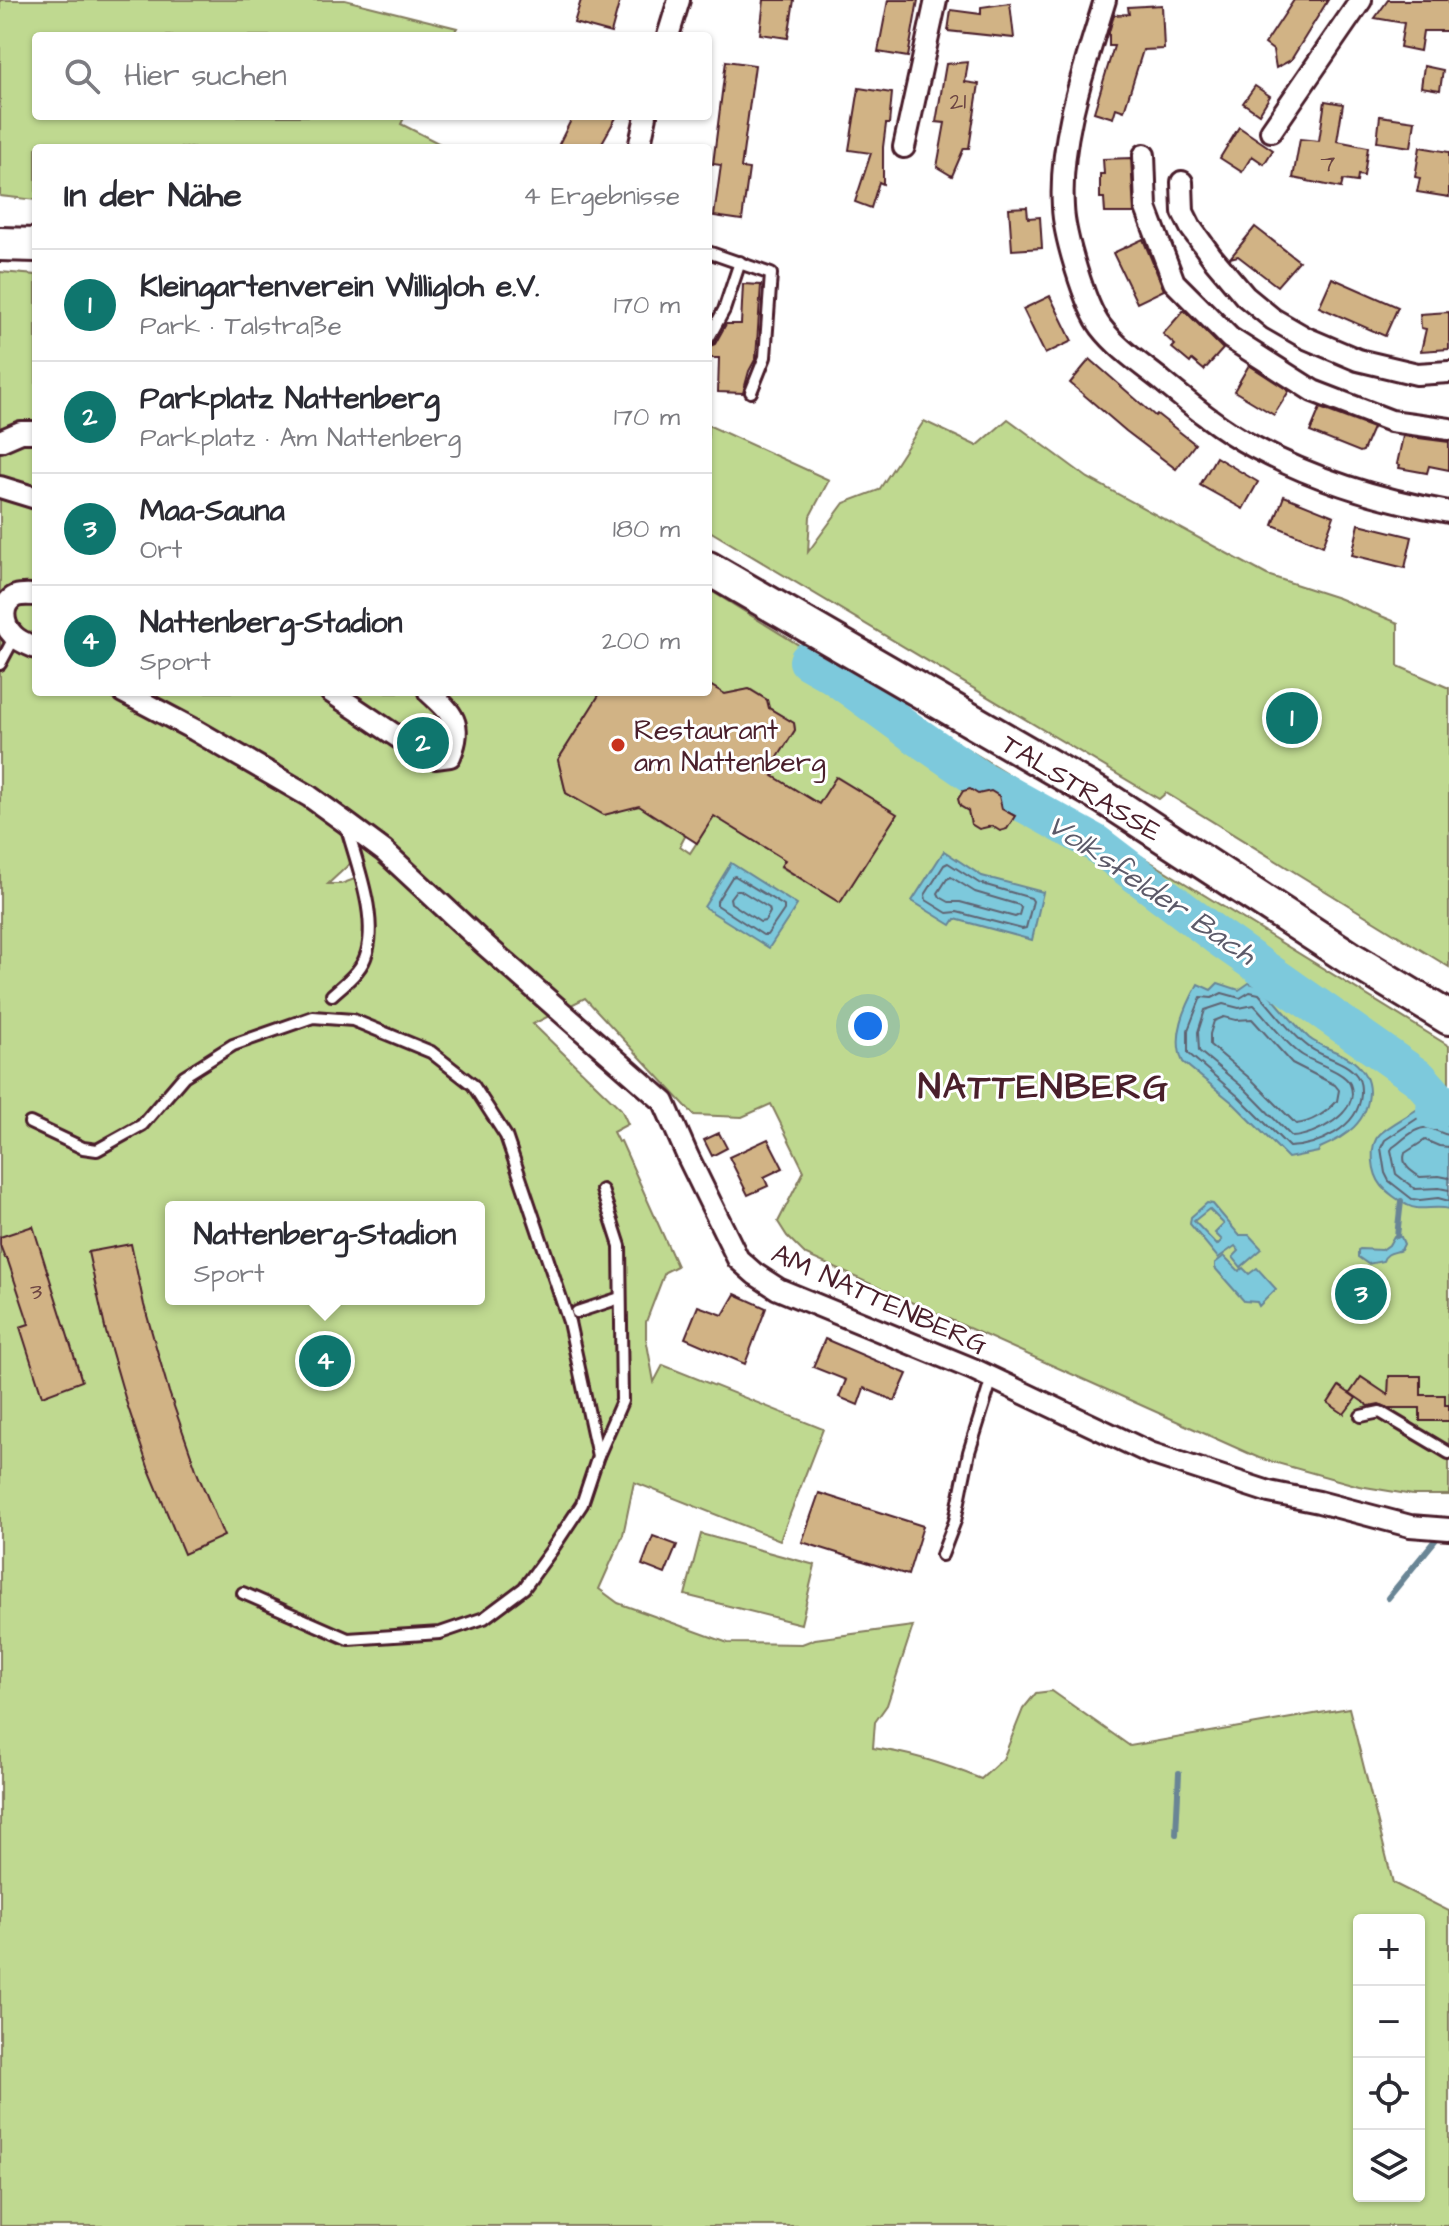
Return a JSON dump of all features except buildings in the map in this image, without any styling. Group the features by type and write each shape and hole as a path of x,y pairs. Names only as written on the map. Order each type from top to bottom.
{"main road":[{"path":"0,244 32,245"},
{"name":"TALSTRASSE","path":"712,570 1105,798 1350,958 1449,1018"}],"street":[{"path":"669,32 679,0"},
{"path":"904,147 936,0"},
{"path":"1105,0 1063,155 1063,210 1087,301 1101,327 1217,424 1252,447 1335,483 1382,498 1449,512"},
{"path":"1271,131 1361,0"},
{"path":"640,144 645,120"},
{"path":"1144,155 1146,208 1174,282 1230,338 1313,391 1391,421 1449,429"},
{"path":"1182,182 1183,212 1191,228 1245,296 1273,319 1306,338 1358,360 1417,374 1449,372"},
{"path":"0,441 21,432 32,432"},
{"path":"0,487 32,497"},
{"path":"32,595 18,595 8,602 4,612 6,625 14,638 32,646"},
{"name":"AM NATTENBERG","path":"131,696 297,788 384,851 484,944 664,1102 738,1259 778,1289 992,1378 1150,1453 1269,1492 1410,1526 1449,1529"},
{"path":"337,696 423,754 435,758 450,756 457,726 448,710 433,696"}],"lane":[{"path":"712,253 771,274 765,357 751,392"},
{"path":"712,332 724,310 740,262"},
{"path":"0,664 14,638"},
{"path":"332,995 365,960 369,936 369,913 345,822"},
{"path":"30,1123 83,1148 97,1150 142,1125 184,1076 233,1045 313,1017 353,1020 431,1052 473,1085 506,1136 569,1322 598,1456"},
{"path":"243,1593 348,1639 440,1633 484,1618 524,1588 582,1504 598,1456 622,1401 620,1246 602,1190"},
{"path":"577,1312 620,1298"},
{"path":"942,1555 955,1521 969,1452 992,1378"},
{"path":"1361,1416 1380,1412 1449,1453"}],"green space":[{"path":"0,0 345,0 457,28 454,32 32,32 32,120 403,120 401,124 440,144 32,144 32,200 0,196"},
{"path":"0,272 32,275 32,696 598,696 558,760 566,793 604,815 638,805 666,824 673,814 691,825 680,846 690,853 714,816 785,860 781,867 840,903 896,814 837,777 819,804 773,776 780,765 738,739 740,724 783,749 795,730 794,723 769,708 767,700 750,689 725,694 712,686 712,591 1449,1046 1449,1495 1413,1495 1359,1486 1259,1458 806,1255 778,1222 804,1171 771,1104 742,1117 694,1115 585,998 533,1024 621,1109 628,1124 613,1132 618,1142 621,1141 677,1266 665,1272 646,1322 654,1382 663,1365 823,1429 780,1540 634,1482 623,1535 599,1589 618,1603 728,1643 802,1644 815,1639 913,1626 887,1705 875,1722 873,1748 928,1760 981,1779 1003,1759 1023,1709 1036,1693 1052,1691 1130,1746 1349,1708 1393,1883 1449,1911 1449,2226 0,2226","holes":["355,859 363,876 341,884 328,884"]},
{"path":"1008,419 1088,478 1267,575 1338,598 1398,623 1398,666 1449,688 1449,967 1166,793 1159,799 712,532 712,427 829,480 810,516 808,552 844,503 879,490 924,421 977,446"},
{"path":"701,1534 815,1565 801,1624 685,1595"}],"water":[{"path":"944,851 982,876 1043,892 1032,940 955,919 951,925 912,901"},
{"path":"731,863 797,905 769,948 704,907"},
{"path":"1218,983 1239,990 1249,983 1259,983 1309,1038 1360,1067 1367,1079 1368,1103 1354,1127 1318,1152 1288,1158 1233,1103 1183,1062 1179,1032 1189,1002 1198,984 1211,990"},
{"path":"1416,1110 1435,1111 1449,1118 1449,1209 1407,1205 1384,1188 1376,1174 1373,1152 1376,1139"},
{"path":"1207,1203 1213,1204 1239,1235 1249,1235 1262,1249 1241,1267 1233,1257 1239,1251 1235,1246 1218,1258 1190,1224 1191,1217","holes":["1209,1209 1224,1224 1215,1233 1222,1240 1217,1245 1194,1221"]},
{"path":"1394,1236 1401,1237 1404,1244 1401,1250 1388,1254 1383,1261 1368,1264 1358,1257 1360,1249 1382,1250"},
{"path":"1224,1256 1239,1271 1243,1268 1249,1274 1257,1268 1276,1289 1259,1306 1257,1302 1244,1301 1215,1268 1215,1263"}],"waterway":[{"name":"Volksfelder Bach","path":"808,661 833,675 978,778 1095,843 1217,936 1420,1079 1436,1097 1435,1111"},
{"path":"1397,1236 1401,1201"},
{"path":"1388,1598 1441,1533"},
{"path":"1176,1834 1179,1773"}],"place":[{"name":"Kleingartenverein Willigloh e.V.","path":"1292,718"},
{"name":"Parkplatz Nattenberg","path":"423,743"},
{"name":"Restaurant am Nattenberg","path":"618,745"},
{"name":"Maa-Sauna","path":"1361,1294"},
{"name":"Nattenberg-Stadion","path":"325,1361"}],"district":[{"name":"NATTENBERG","path":"1044,1085"}]}
